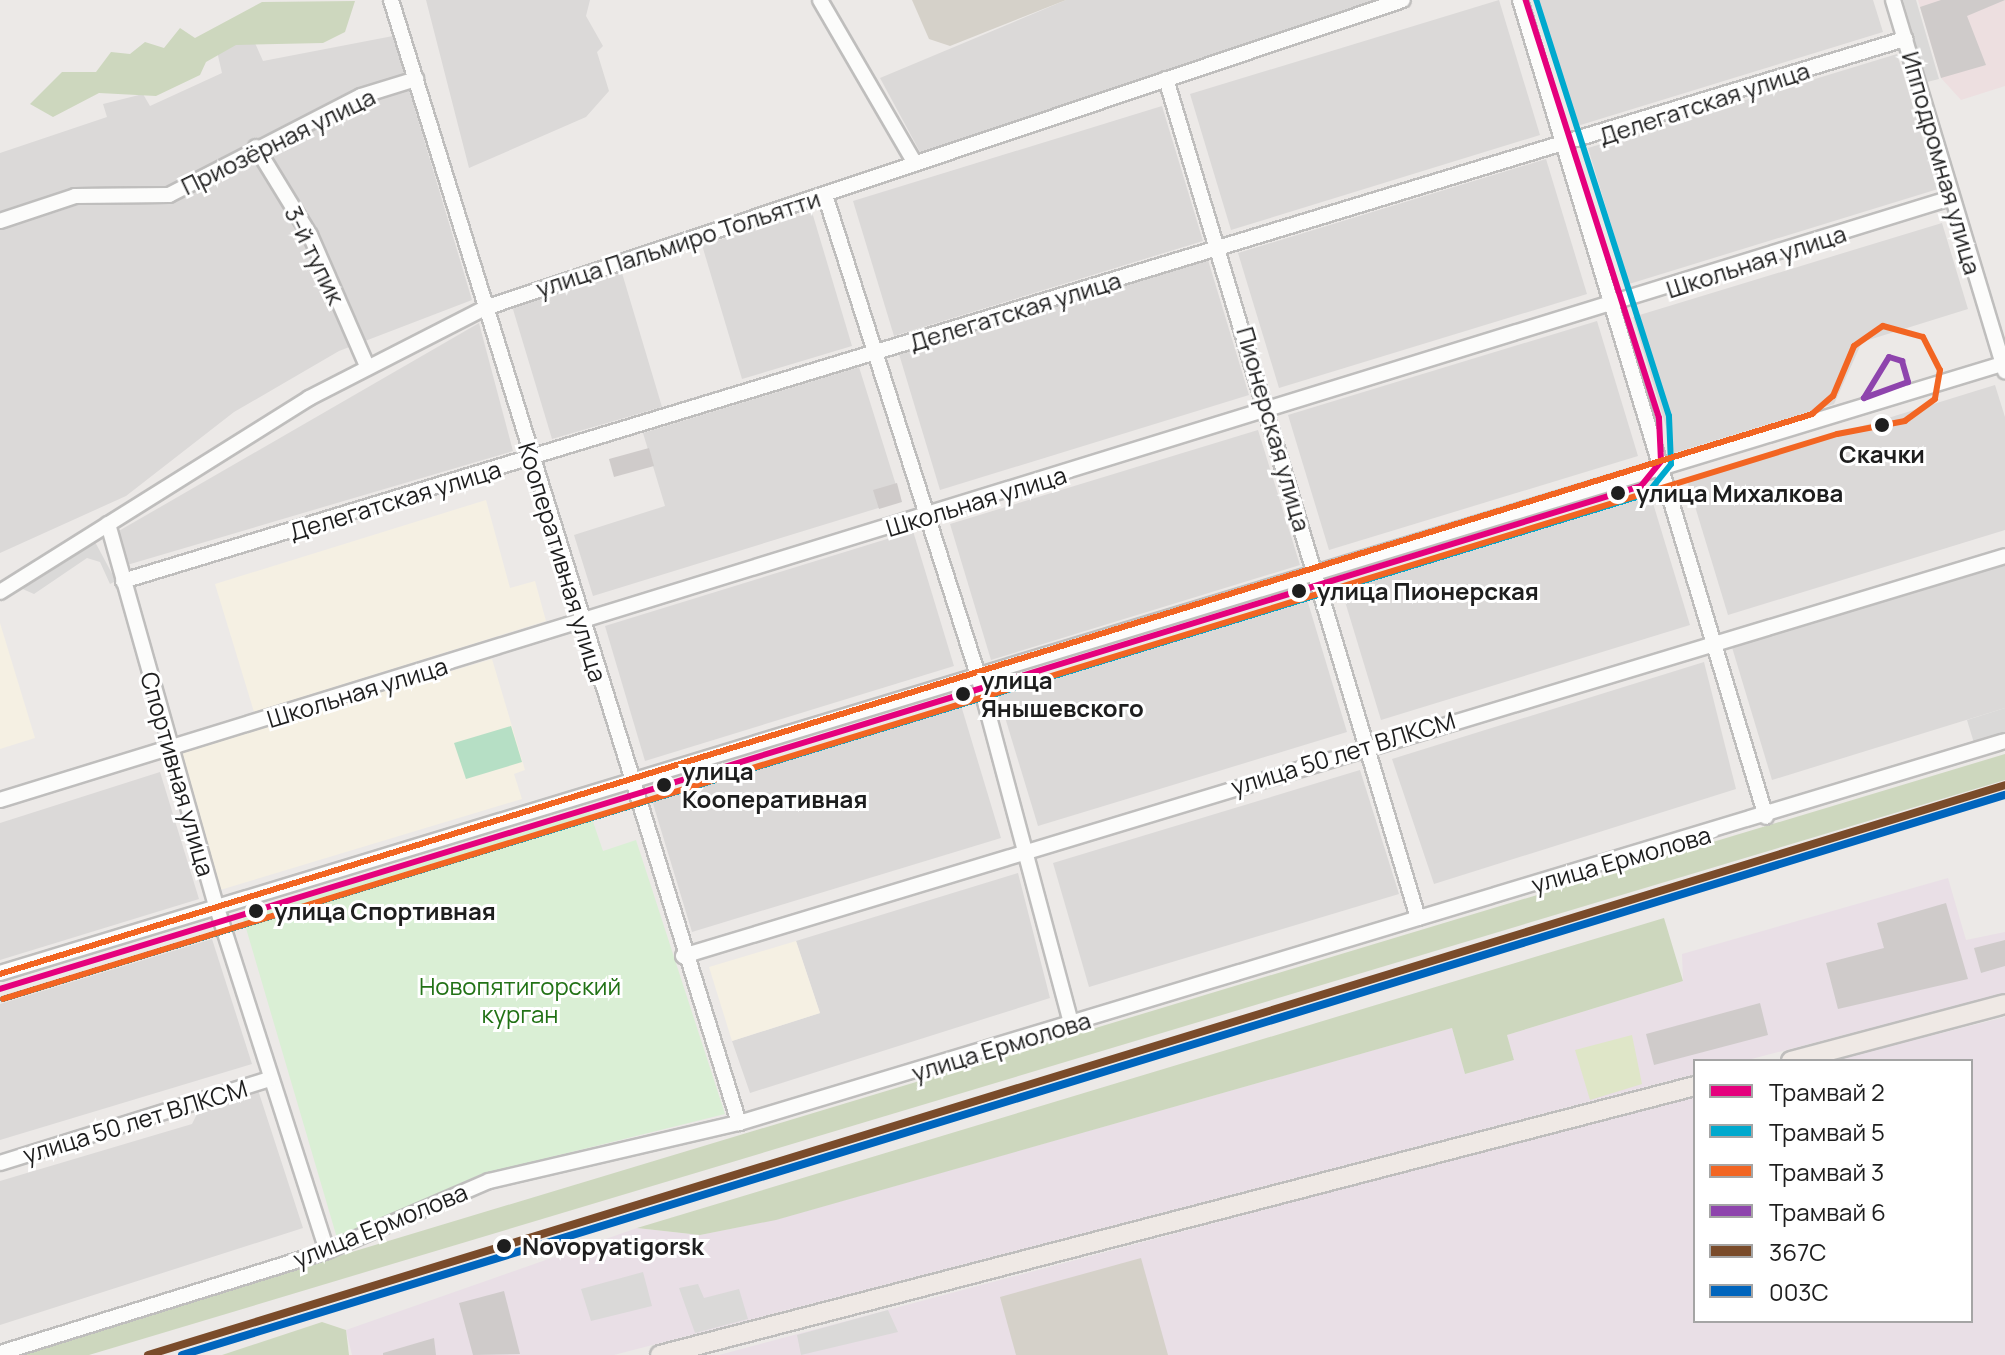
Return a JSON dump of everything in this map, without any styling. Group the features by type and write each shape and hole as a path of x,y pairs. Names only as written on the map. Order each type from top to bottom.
{"main road":[{"path":"1799,1059 2005,1004"},
{"path":"660,1355 1693,1087"}],"street":[{"name":"Кооперативная улица","path":"391,0 628,781 739,1123"},
{"path":"820,0 915,163"},
{"name":"улица Пальмиро Тольятти","path":"0,592 367,366 485,308 1403,0"},
{"path":"1520,0 1709,641 1766,817"},
{"name":"Ипподромная улица","path":"1893,0 2004,368"},
{"name":"Делегатская улица","path":"123,581 1563,148 1905,39"},
{"name":"Приозёрная улица","path":"0,221 75,196 169,195 256,147 361,96 416,79"},
{"name":"Пионерская улица","path":"1166,79 1222,249 1418,918"},
{"name":"3-й тупик","path":"256,147 310,235 367,366"},
{"path":"825,195 977,672 1027,846 1071,1024"},
{"name":"Школьная улица","path":"0,800 1612,306 1951,198"},
{"path":"0,973 1659,465 2004,368"},
{"name":"Спортивная улица","path":"108,524 216,905 327,1251"},
{"name":"улица 50 лет ВЛКСМ","path":"683,956 1027,846 1709,641 2005,556"},
{"name":"улица Ермолова","path":"0,1353 327,1251 489,1181 739,1123 1418,918 1766,817 2005,741"},
{"name":"улица 50 лет ВЛКСМ","path":"0,1163 270,1079"}],"shaded area":[{"path":"426,0 590,0 586,16 603,46 597,52 609,91 586,117 469,168"},
{"path":"912,0 1066,0 950,46 929,39"},
{"path":"1066,0 1382,0 920,152 880,78"},
{"path":"1499,0 1540,135 1231,230 1190,94"},
{"path":"1535,0 1873,0 1883,32 1574,127"},
{"path":"1903,0 1916,0 1939,79 1927,82"},
{"path":"1918,0 2005,0 2005,86 1961,100 1941,78"},
{"path":"251,34 263,61 393,36 472,300 339,351 234,412 126,496 0,553 0,153 107,117 103,104 143,94 150,106 222,73 216,47"},
{"path":"1897,54 1938,189 1629,284 1588,148"},
{"path":"1162,106 1203,241 894,336 853,201"},
{"path":"1546,159 1587,294 1279,388 1238,253"},
{"path":"812,212 852,346 742,379 702,245"},
{"path":"1942,223 1968,309 1862,342 1834,404 1674,453 1633,317"},
{"path":"1208,260 1249,395 940,490 899,354"},
{"path":"622,273 662,407 552,439 512,306"},
{"path":"1597,321 1638,456 1329,550 1288,415"},
{"path":"479,323 513,451 127,565 117,532"},
{"path":"859,367 901,501 593,596 574,535 665,506 643,433"},
{"path":"1995,385 2005,417 2005,530 1728,615 1687,480"},
{"path":"1258,430 1300,565 991,660 950,524"},
{"path":"1649,490 1690,625 1381,720 1340,585"},
{"path":"486,500 510,588 535,581 546,621 254,712 215,584"},
{"path":"913,531 954,666 645,761 605,626"},
{"path":"94,540 116,581 110,584 100,562 87,558 34,594 18,587"},
{"path":"2005,560 2005,708 1772,780 1731,644"},
{"path":"1306,596 1347,732 1038,826 997,691"},
{"path":"0,623 35,738 0,749"},
{"path":"492,659 525,770 514,774 522,799 220,890 179,752"},
{"path":"1704,662 1736,789 1434,884 1392,759"},
{"path":"960,702 1001,838 692,932 651,797"},
{"path":"2005,708 2005,733 1974,743 1967,720"},
{"path":"1360,770 1399,894 1089,987 1053,863"},
{"path":"160,772 199,899 0,960 0,823"},
{"path":"1018,873 1050,998 750,1093 732,1041 820,1013 796,941"},
{"path":"1948,878 1966,940 2005,932 2005,993 1752,1059 1693,1059 1693,1075 614,1355 352,1355 346,1330 637,1228 700,1235 778,1219 1452,1028 1465,1074 1514,1060 1507,1035 1683,981 1682,954"},
{"path":"212,939 252,1064 0,1140 0,1004"},
{"path":"796,941 820,1013 732,1041 709,967"},
{"path":"2005,1017 2005,1355 719,1355 1693,1096 1693,1323 1973,1323 1973,1059 1839,1059"},
{"path":"258,1090 303,1228 0,1325 0,1181 192,1124 201,1106"},
{"path":"1141,1258 1168,1355 1016,1355 1000,1297"},
{"path":"643,1272 652,1306 591,1321 581,1289"},
{"path":"698,1284 704,1298 739,1289 748,1319 695,1333 679,1288"},
{"path":"888,1310 898,1332 801,1355 797,1335"}],"green space":[{"path":"355,1 345,32 323,43 236,45 206,62 200,75 156,96 99,93 53,117 30,104 62,72 96,72 111,52 130,54 145,42 164,48 180,28 195,38 262,2"},
{"path":"511,726 522,762 466,779 454,743"},
{"path":"2005,754 2005,780 89,1355 10,1355"},
{"name":"Новопятигорский курган","path":"589,810 603,851 636,840 725,1114 479,1175 337,1238 243,918"},
{"path":"1664,918 1683,981 1507,1035 1514,1060 1465,1074 1452,1028 776,1220 700,1235 637,1228"},
{"path":"1632,1035 1642,1084 1590,1100 1575,1050"},
{"path":"322,1322 346,1330 349,1355 222,1355"}],"building":[{"path":"1941,0 2005,0 1967,16 1986,65 1941,78 1920,7"},
{"path":"649,448 654,466 614,477 609,459"},
{"path":"897,483 902,502 879,509 873,490"},
{"path":"1946,903 1968,979 1838,1009 1826,963 1884,948 1877,923"},
{"path":"2005,940 2005,966 1981,973 1974,948"},
{"path":"1760,1003 1768,1035 1654,1065 1646,1034"},
{"path":"504,1291 520,1354 473,1355 459,1303"},
{"path":"434,1338 436,1355 383,1355 383,1353"}],"tram line":[{"name":"2","path":"0,989 1641,486 1661,461 1659,418 1526,0"},
{"name":"5","path":"3,999 1647,494 1671,464 1669,416 1536,0"},
{"name":"3","path":"0,974 1812,414 1833,396 1854,346 1883,326 1923,337 1940,370 1935,399 1905,421 1837,434 3,999"},
{"name":"6","path":"1889,357 1902,361 1908,382 1864,398 1889,357"}],"transit line":[{"name":"367С","path":"148,1355 2005,785"},
{"name":"003С","path":"182,1355 2005,795"}],"place":[{"name":"Скачки","path":"1882,425"},
{"name":"улица Михалкова","path":"1618,493"},
{"name":"улица Пионерская","path":"1299,591"},
{"name":"улица Янышевского","path":"963,694"},
{"name":"улица Кооперативная","path":"664,785"},
{"name":"улица Спортивная","path":"256,911"},
{"name":"Novopyatigorsk","path":"504,1246"}]}
